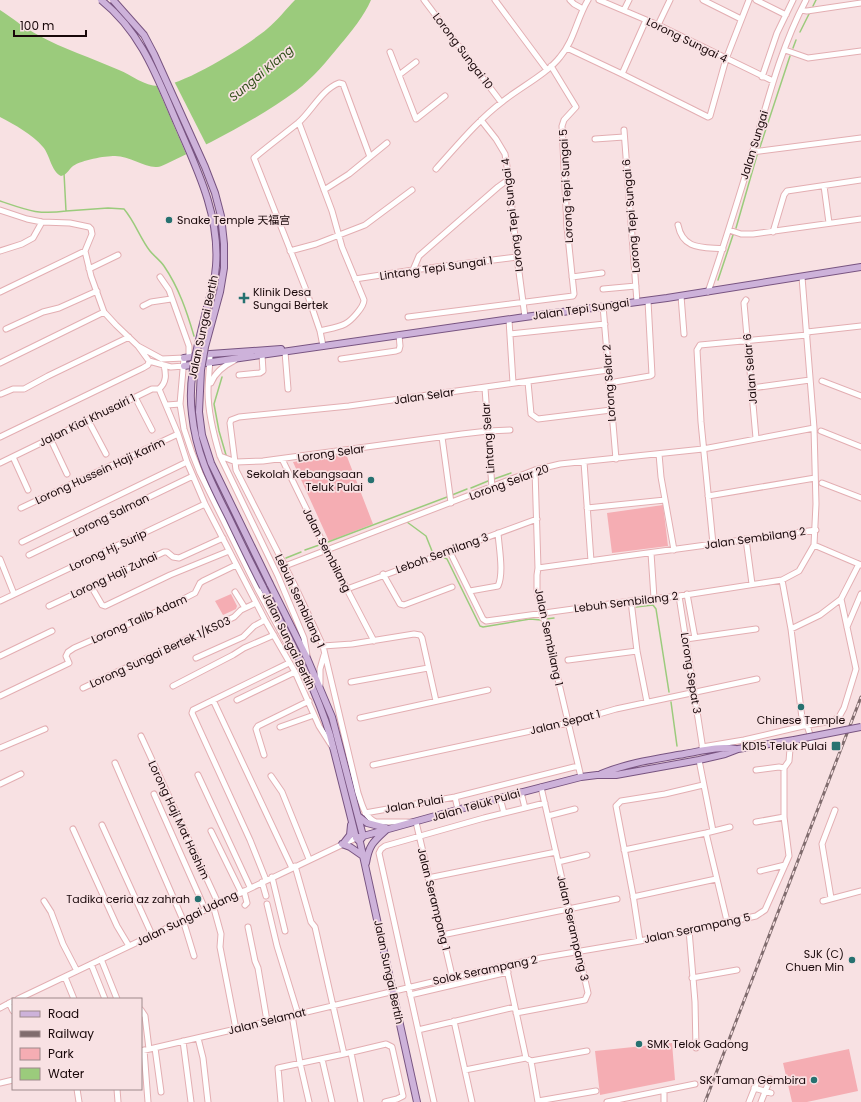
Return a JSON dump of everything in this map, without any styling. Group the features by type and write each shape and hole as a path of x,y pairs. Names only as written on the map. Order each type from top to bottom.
{"main road":[{"name":"Jalan Sungai Bertih","path":"101,0 125,23 148,56 198,171 207,196 216,240 216,268 192,371 191,393 195,436 204,466 300,661 325,719 351,818 360,839"},
{"name":"Jalan Sungai Bertih","path":"114,0 144,35 154,54 205,167 215,194 222,223 224,268 220,292 205,347 201,370 199,412 202,435 211,463 320,685 332,717 358,816 360,839 365,866 417,1102"},
{"name":"Jalan Tepi Sungai","path":"184,366 681,296 861,268"},
{"name":"Jalan Tepi Sungai","path":"186,358 210,354 256,350 300,349"},
{"name":"Jalan Teluk Pulai","path":"360,839 388,829 581,777 616,775 699,760 725,754 738,749 794,740 861,726"},
{"name":"Jalan Teluk Pulai","path":"597,775 615,768 702,749 723,747 738,749"},
{"path":"642,762 641,765 647,767 682,763"},
{"path":"358,816 367,823 388,829"},
{"path":"351,818 350,835 342,844 350,847 363,856"},
{"path":"365,866 368,850 371,844 388,829"}],"street":[{"name":"Lorong Sungai 10","path":"424,0 501,102"},
{"path":"495,0 549,68"},
{"path":"570,0 583,9"},
{"path":"436,169 481,120 501,102 549,68 559,58 567,48 588,0"},
{"name":"Lorong Sungai 4","path":"599,0 658,25 762,77 773,81"},
{"path":"624,10 629,0"},
{"path":"658,25 670,0"},
{"path":"704,0 741,18"},
{"path":"567,48 708,117 710,116 726,59 749,0"},
{"path":"756,0 786,15"},
{"path":"762,77 777,34 793,0"},
{"name":"Jalan Sungai","path":"708,292 729,230 773,81 806,0"},
{"path":"801,10 807,11 861,3"},
{"path":"622,74 646,20"},
{"path":"785,50 808,58 861,51"},
{"path":"390,52 416,119 445,96"},
{"path":"399,75 416,62"},
{"name":"Lorong Tepi Sungai 5","path":"549,68 576,107 564,120 562,126 567,226 574,294"},
{"path":"324,346 306,290 254,158 276,139 299,123 332,87 341,83 370,158"},
{"name":"Lorong Tepi Sungai 4","path":"481,120 504,150 509,179 525,317"},
{"path":"299,123 332,210 340,235 342,247 364,300 362,308 344,325 320,330"},
{"name":"Lorong Tepi Sungai 6","path":"624,130 637,302"},
{"path":"595,139 624,137"},
{"path":"752,152 861,138"},
{"path":"324,190 349,174 387,143"},
{"path":"413,270 419,256 509,179"},
{"path":"773,232 785,192 861,180"},
{"path":"824,186 829,223"},
{"path":"290,251 340,235 365,225 412,190"},
{"path":"0,210 42,222 70,223 89,227 92,234 85,251 89,270 104,312 138,346 149,361 174,367 184,366"},
{"path":"729,230 741,234 753,234 861,219"},
{"path":"0,251 22,244 33,238 42,222"},
{"path":"678,225 681,236 684,240 696,247 722,249"},
{"path":"0,292 85,251"},
{"path":"89,270 118,255"},
{"name":"Lintang Tepi Sungai 1","path":"355,279 517,257"},
{"path":"572,277 602,273"},
{"path":"160,277 165,284 189,346 184,366 180,404 184,429 200,473 257,588 288,645 300,661"},
{"name":"Jalan Sembilang 2","path":"538,568 816,530 814,428 802,277"},
{"path":"603,289 636,286"},
{"path":"6,329 43,312 59,308 97,291"},
{"name":"Jalan Tepi Sungai","path":"408,317 571,297 574,294"},
{"path":"681,296 684,334"},
{"path":"143,306 152,302 171,299"},
{"path":"609,383 652,375 648,300"},
{"name":"Jalan Selar 6","path":"746,300 744,303 756,438"},
{"name":"Lorong Selar 2","path":"604,306 616,459"},
{"path":"0,363 104,312"},
{"path":"509,320 513,383"},
{"path":"510,334 605,324"},
{"path":"713,544 703,449 697,350 700,345 748,341 861,326"},
{"path":"341,359 399,350 399,335"},
{"path":"1,394 13,389 24,389 129,337"},
{"path":"138,346 162,359 186,358"},
{"path":"285,352 288,389"},
{"path":"210,354 208,392 212,424 220,456 278,576 304,638 307,658"},
{"path":"240,375 260,373 263,371 262,355"},
{"path":"208,392 212,379 217,373 225,365 235,360"},
{"path":"0,436 143,368 148,365 149,361"},
{"path":"164,365 166,378 164,385 160,388 187,462 205,504 265,620 295,672 326,740 334,749"},
{"name":"Jalan Selar","path":"239,417 349,406 608,370"},
{"path":"752,388 810,380"},
{"path":"822,381 861,396"},
{"path":"528,382 531,414 538,419 611,410"},
{"name":"Jalan Kiai Khusairi 1","path":"0,463 152,389 160,388"},
{"name":"Lintang Selar","path":"485,388 492,488"},
{"path":"135,397 152,430"},
{"path":"167,405 180,404"},
{"name":"Lebuh Sembilang 1","path":"239,417 231,420 230,423 236,470 285,566 323,646 358,793 366,813"},
{"path":"88,420 106,454"},
{"name":"Lorong Selar 20","path":"285,566 492,488 535,470 560,464 703,449 814,428"},
{"name":"Lorong Selar","path":"220,456 236,462 282,459 488,431 510,430"},
{"path":"821,431 861,447"},
{"name":"Lorong Hussein Haji Karim","path":"21,508 178,434"},
{"path":"442,437 451,503"},
{"path":"50,438 67,474"},
{"path":"659,454 674,550"},
{"path":"13,457 28,490"},
{"name":"Jalan Sembilang","path":"282,459 327,551 374,641"},
{"path":"22,542 187,462"},
{"path":"584,462 591,561"},
{"name":"Jalan Sembilang 1","path":"535,470 538,568 537,590 581,777"},
{"name":"Lorong Salman","path":"29,555 193,476"},
{"path":"708,496 815,478"},
{"path":"822,483 861,498"},
{"path":"587,508 665,500"},
{"name":"Lorong Hj. Surip","path":"0,601 205,504"},
{"name":"Leboh Semilang 3","path":"347,589 383,574 537,519"},
{"name":"Lebuh Sembilang 2","path":"450,550 484,621 679,596 782,580 799,571 814,545 816,530"},
{"path":"470,591 498,586 502,574 498,533"},
{"name":"Lorong Haji Zuhai","path":"49,606 164,552 167,552 173,557 179,558 222,538"},
{"path":"746,540 752,584"},
{"path":"791,629 820,615 840,599 860,564 814,545"},
{"path":"91,586 102,605 105,606 170,575 229,551"},
{"path":"651,553 654,598"},
{"path":"0,559 12,594"},
{"name":"Lorong Talib Adam","path":"0,696 69,663 66,656 68,652 74,648 170,606 195,593 200,583 203,581 236,565"},
{"path":"383,574 400,604 404,605 452,587"},
{"path":"782,580 791,629 805,726"},
{"path":"235,592 245,608"},
{"path":"688,594 696,638"},
{"path":"847,627 861,594"},
{"name":"Lorong Sepat 3","path":"679,596 695,693 702,749"},
{"path":"702,749 832,721 839,717 844,708 856,669 840,599"},
{"path":"631,601 638,651 648,702"},
{"name":"Lorong Sungai Bertek 1/KS03","path":"83,688 234,617 245,608 256,603"},
{"path":"196,658 243,637 254,626 265,620"},
{"path":"686,639 756,629"},
{"path":"0,656 52,631"},
{"path":"323,646 374,641 414,634 420,635 422,638 436,702"},
{"path":"173,686 233,656 244,648 274,635"},
{"path":"568,660 638,651"},
{"path":"320,685 320,669 324,654"},
{"path":"266,896 264,881 250,840 192,713 192,710 289,662"},
{"path":"351,682 428,668"},
{"path":"237,700 295,672"},
{"name":"Jalan Sepat 1","path":"373,765 568,723 616,709 756,679"},
{"path":"360,718 488,690"},
{"path":"213,700 293,867 311,922 315,927 344,1054"},
{"path":"264,755 256,729 258,726 309,701"},
{"path":"280,727 314,715"},
{"name":"Jalan Serampang 5","path":"579,952 640,941 726,921 756,916 765,910 788,856 784,817 784,768 789,761 790,749 810,744 812,741 805,726"},
{"path":"0,748 45,729"},
{"name":"Lorong Haji Mat Hashim","path":"141,736 215,904 221,934 220,947 236,1029"},
{"path":"699,760 713,831"},
{"path":"115,763 184,920 194,956"},
{"name":"Jalan Pulai","path":"366,813 455,797 578,766"},
{"path":"756,770 779,767 784,768"},
{"path":"0,784 21,774"},
{"path":"198,775 250,888"},
{"path":"271,776 282,792 309,860"},
{"path":"640,941 616,806 621,801 665,794 703,785"},
{"name":"Jalan Serampang 3","path":"516,1013 585,1000 588,993 541,787"},
{"path":"492,788 504,813"},
{"path":"521,792 525,808"},
{"path":"154,794 205,909"},
{"path":"455,797 458,810"},
{"name":"Jalan Teluk Pulai","path":"385,846 545,803"},
{"path":"548,816 575,809"},
{"path":"831,898 822,844 835,810"},
{"path":"366,813 371,820 376,822 416,822"},
{"path":"756,822 784,817"},
{"name":"Jalan Serampang 1","path":"416,822 418,836 454,984"},
{"path":"102,825 152,935"},
{"path":"624,850 706,834 730,827"},
{"path":"73,829 117,926 128,946"},
{"path":"211,832 242,891 247,903 245,905"},
{"path":"706,834 726,921"},
{"name":"Jalan Sungai Udang","path":"20,998 342,844 360,839"},
{"name":"Jalan Sungai Bertih","path":"385,846 379,853 408,987"},
{"path":"428,878 556,852"},
{"path":"558,862 587,855"},
{"path":"760,871 785,865"},
{"path":"272,877 285,931"},
{"path":"633,897 716,879"},
{"path":"823,901 861,891"},
{"path":"442,935 617,899"},
{"path":"44,901 52,912 63,944 77,971"},
{"path":"267,904 295,1015 300,1064 309,1102"},
{"path":"248,926 255,961 258,968 267,1021"},
{"path":"689,930 696,1048"},
{"name":"Solok Serampang 2","path":"393,991 506,965 579,952"},
{"path":"101,959 117,998"},
{"path":"91,964 105,998"},
{"path":"506,965 526,1058"},
{"path":"692,978 737,970"},
{"path":"410,995 508,972"},
{"path":"64,977 74,998"},
{"path":"408,987 434,1102"},
{"name":"Jalan Selamat","path":"147,1049 393,991"},
{"path":"0,1008 11,1002"},
{"path":"418,1030 515,1007"},
{"path":"142,1012 145,1016 148,1102"},
{"path":"454,1021 472,1102"},
{"path":"198,1038 203,1058 208,1102"},
{"path":"183,1041 191,1102"},
{"path":"281,1102 278,1068 386,1044 392,1047 403,1096 385,1102"},
{"path":"147,1049 161,1092"},
{"path":"465,1070 526,1058 531,1061 587,1051"},
{"path":"351,1053 361,1102"},
{"path":"322,1059 332,1102"},
{"path":"531,1061 538,1101 596,1091"},
{"path":"761,1102 770,1079"},
{"path":"0,1083 12,1080"},
{"path":"749,1102 757,1082"},
{"path":"607,1102 695,1084"},
{"path":"754,1088 771,1093"},
{"path":"77,1090 79,1102"},
{"path":"117,1090 118,1102"},
{"path":"664,1091 664,1102"}],"green space":[{"path":"346,454 373,524 329,541 293,462"},
{"path":"663,505 668,546 612,553 607,513"},
{"path":"231,594 237,606 236,609 223,615 215,601"},
{"path":"672,1043 675,1080 600,1095 595,1051"},
{"name":"SK Taman Gembira","path":"849,1049 858,1091 807,1102 792,1102 783,1063"}],"water":[{"name":"Sungai Klang","path":"295,0 371,0 361,18 344,40 320,69 296,91 265,112 233,130 162,166 147,166 132,160 115,156 87,160 73,166 61,176 53,167 45,150 39,142 23,130 0,117 0,10 28,29 48,40 119,70 143,82 153,86 158,86 183,79 215,64 231,54 267,29"}],"pier":[{"path":"174,81 207,146 187,156 156,84"}],"waterway":[{"path":"813,6 816,0"},
{"path":"800,32 809,14"},
{"path":"793,48 796,40"},
{"path":"760,147 790,56"},
{"path":"736,228 757,155"},
{"path":"64,173 66,211 108,208 124,209 146,246 162,264 174,283 194,336"},
{"path":"0,201 32,211 66,211"},
{"path":"718,280 733,235"},
{"path":"222,377 214,404 219,431 226,455"},
{"path":"494,479 511,473"},
{"path":"471,488 488,481"},
{"path":"452,495 467,489"},
{"path":"328,542 447,497"},
{"path":"407,522 426,536 432,551"},
{"path":"305,550 322,544"},
{"path":"286,558 301,552"},
{"path":"441,556 447,559 480,626 483,627 530,619 541,620"},
{"path":"277,560 315,643"},
{"path":"636,607 653,605 656,609 669,692"},
{"path":"546,619 554,618"},
{"path":"671,702 677,746"}],"railway":[{"path":"705,1102 861,697"}],"place":[{"name":"Snake Temple 天福宫","path":"169,220"},
{"name":"Klinik Desa Sungai Bertek","path":"244,298"},
{"name":"Sekolah Kebangsaan Teluk Pulai","path":"371,480"},
{"name":"Chinese Temple","path":"801,707"},
{"name":"KD15 Teluk Pulai","path":"836,746"},
{"name":"Tadika ceria az zahrah","path":"198,899"},
{"name":"SJK (C) Chuen Min","path":"852,960"},
{"name":"SMK Telok Gadong","path":"639,1044"},
{"name":"SK Taman Gembira","path":"814,1080"}]}
